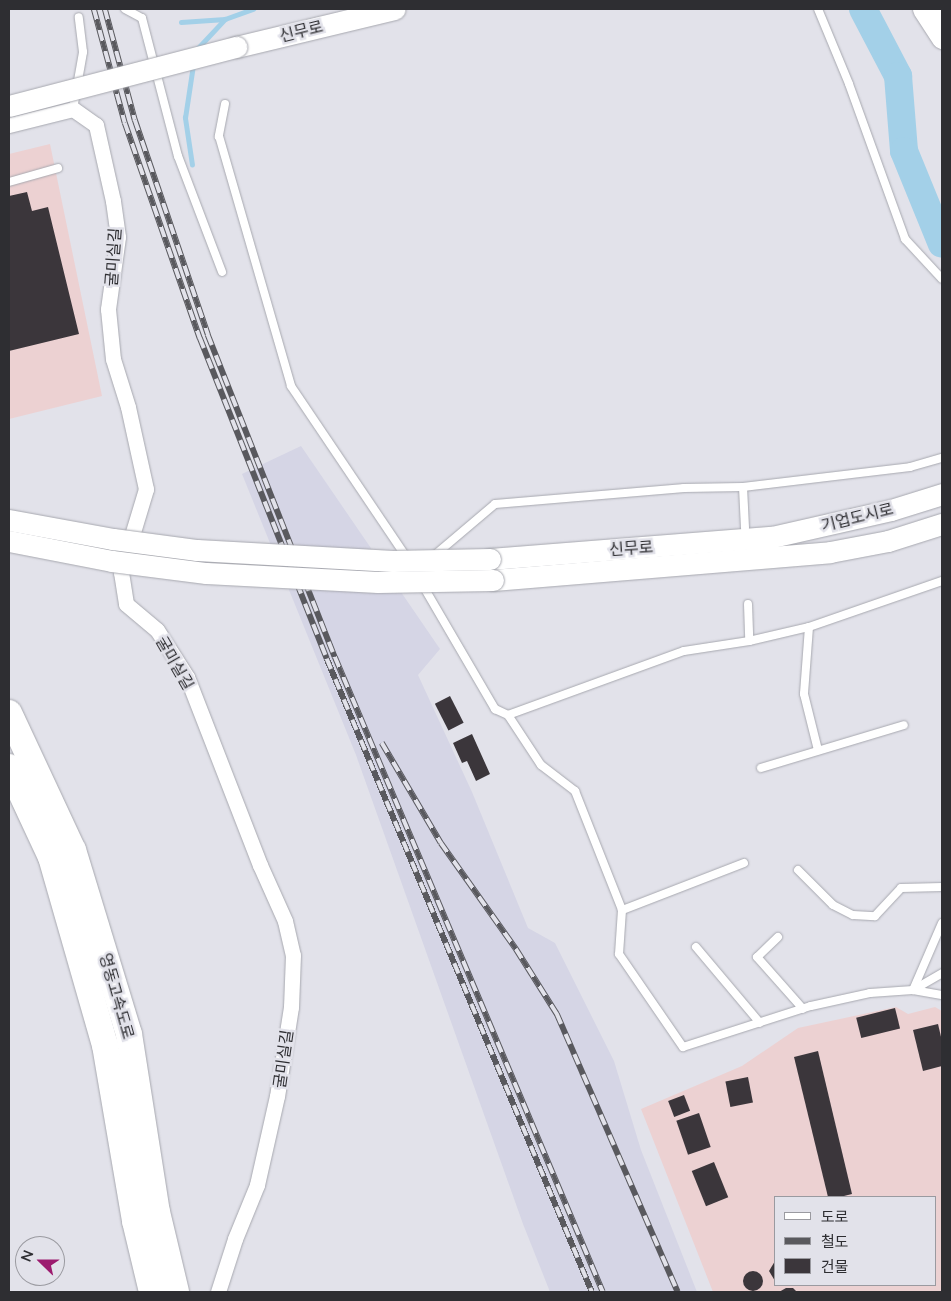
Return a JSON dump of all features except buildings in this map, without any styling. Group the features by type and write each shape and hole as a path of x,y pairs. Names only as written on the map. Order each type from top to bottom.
{"highway":[{"name":"영동고속도로","path":"9,714 72,850 129,1034 157,1212 176,1292"},
{"name":"영동고속도로","path":"9,767 50,857 105,1045 135,1221 152,1292"}],"main road":[{"name":"신무로","path":"9,106 236,47 394,9"},
{"path":"923,9 942,38"},
{"name":"기업도시로","path":"772,547 942,494"},
{"name":"신무로","path":"9,520 113,539 197,550 393,561 490,559 772,547"},
{"name":"기업도시로","path":"772,547 860,547 888,541 942,524"},
{"name":"신무로","path":"9,541 112,562 206,573 378,582 493,580 772,547"}],"street":[{"path":"9,125 73,110"},
{"name":"굴미실길","path":"73,110 96,125 113,201 118,237 108,309 112,358 128,407 146,489 121,572 126,604 157,630 187,677 260,865 285,921 293,955 290,1007 277,1096 257,1184 235,1239 218,1292"}],"lane":[{"path":"125,9 142,18 178,156 222,272"},
{"path":"818,9 852,92 905,239 942,279"},
{"path":"73,110 84,52 79,17"},
{"path":"225,104 219,136 291,386 414,571 495,709 508,715 541,764 575,791 622,910 619,954 683,1047 803,1009 870,993 913,990 942,995"},
{"path":"9,182 58,168"},
{"path":"414,571 460,536 495,504 684,488 743,487 910,468 942,458"},
{"path":"743,487 745,528"},
{"path":"508,715 684,651 749,641 809,627 942,580"},
{"path":"748,604 749,641"},
{"path":"809,627 804,694 818,750"},
{"path":"761,768 904,725"},
{"path":"622,910 744,863"},
{"path":"798,870 833,905 853,915 875,916 901,888 942,887"},
{"path":"913,990 942,922"},
{"path":"778,937 757,957 803,1009"},
{"path":"696,947 760,1023"},
{"path":"913,990 942,973"}],"shaded area":[{"path":"50,144 102,396 9,419 9,154"},
{"path":"301,446 440,649 418,675 472,792 528,928 555,943 614,1061 641,1150 697,1292 550,1292 523,1224 356,755 242,474"},
{"path":"896,1007 908,1014 935,1007 942,1011 942,1292 713,1292 641,1109 742,1066 798,1028"}],"waterway":[{"path":"196,50 225,19 253,9"},
{"path":"863,9 898,76 904,151 942,244"},
{"path":"181,22 225,19"},
{"path":"192,165 185,118 193,65"}],"railway":[{"path":"94,9 125,123 200,338 327,659 592,1292"},
{"path":"105,9 135,120 208,335 335,657 603,1292"},
{"path":"382,743 441,843 516,949 557,1014 678,1292"}]}
